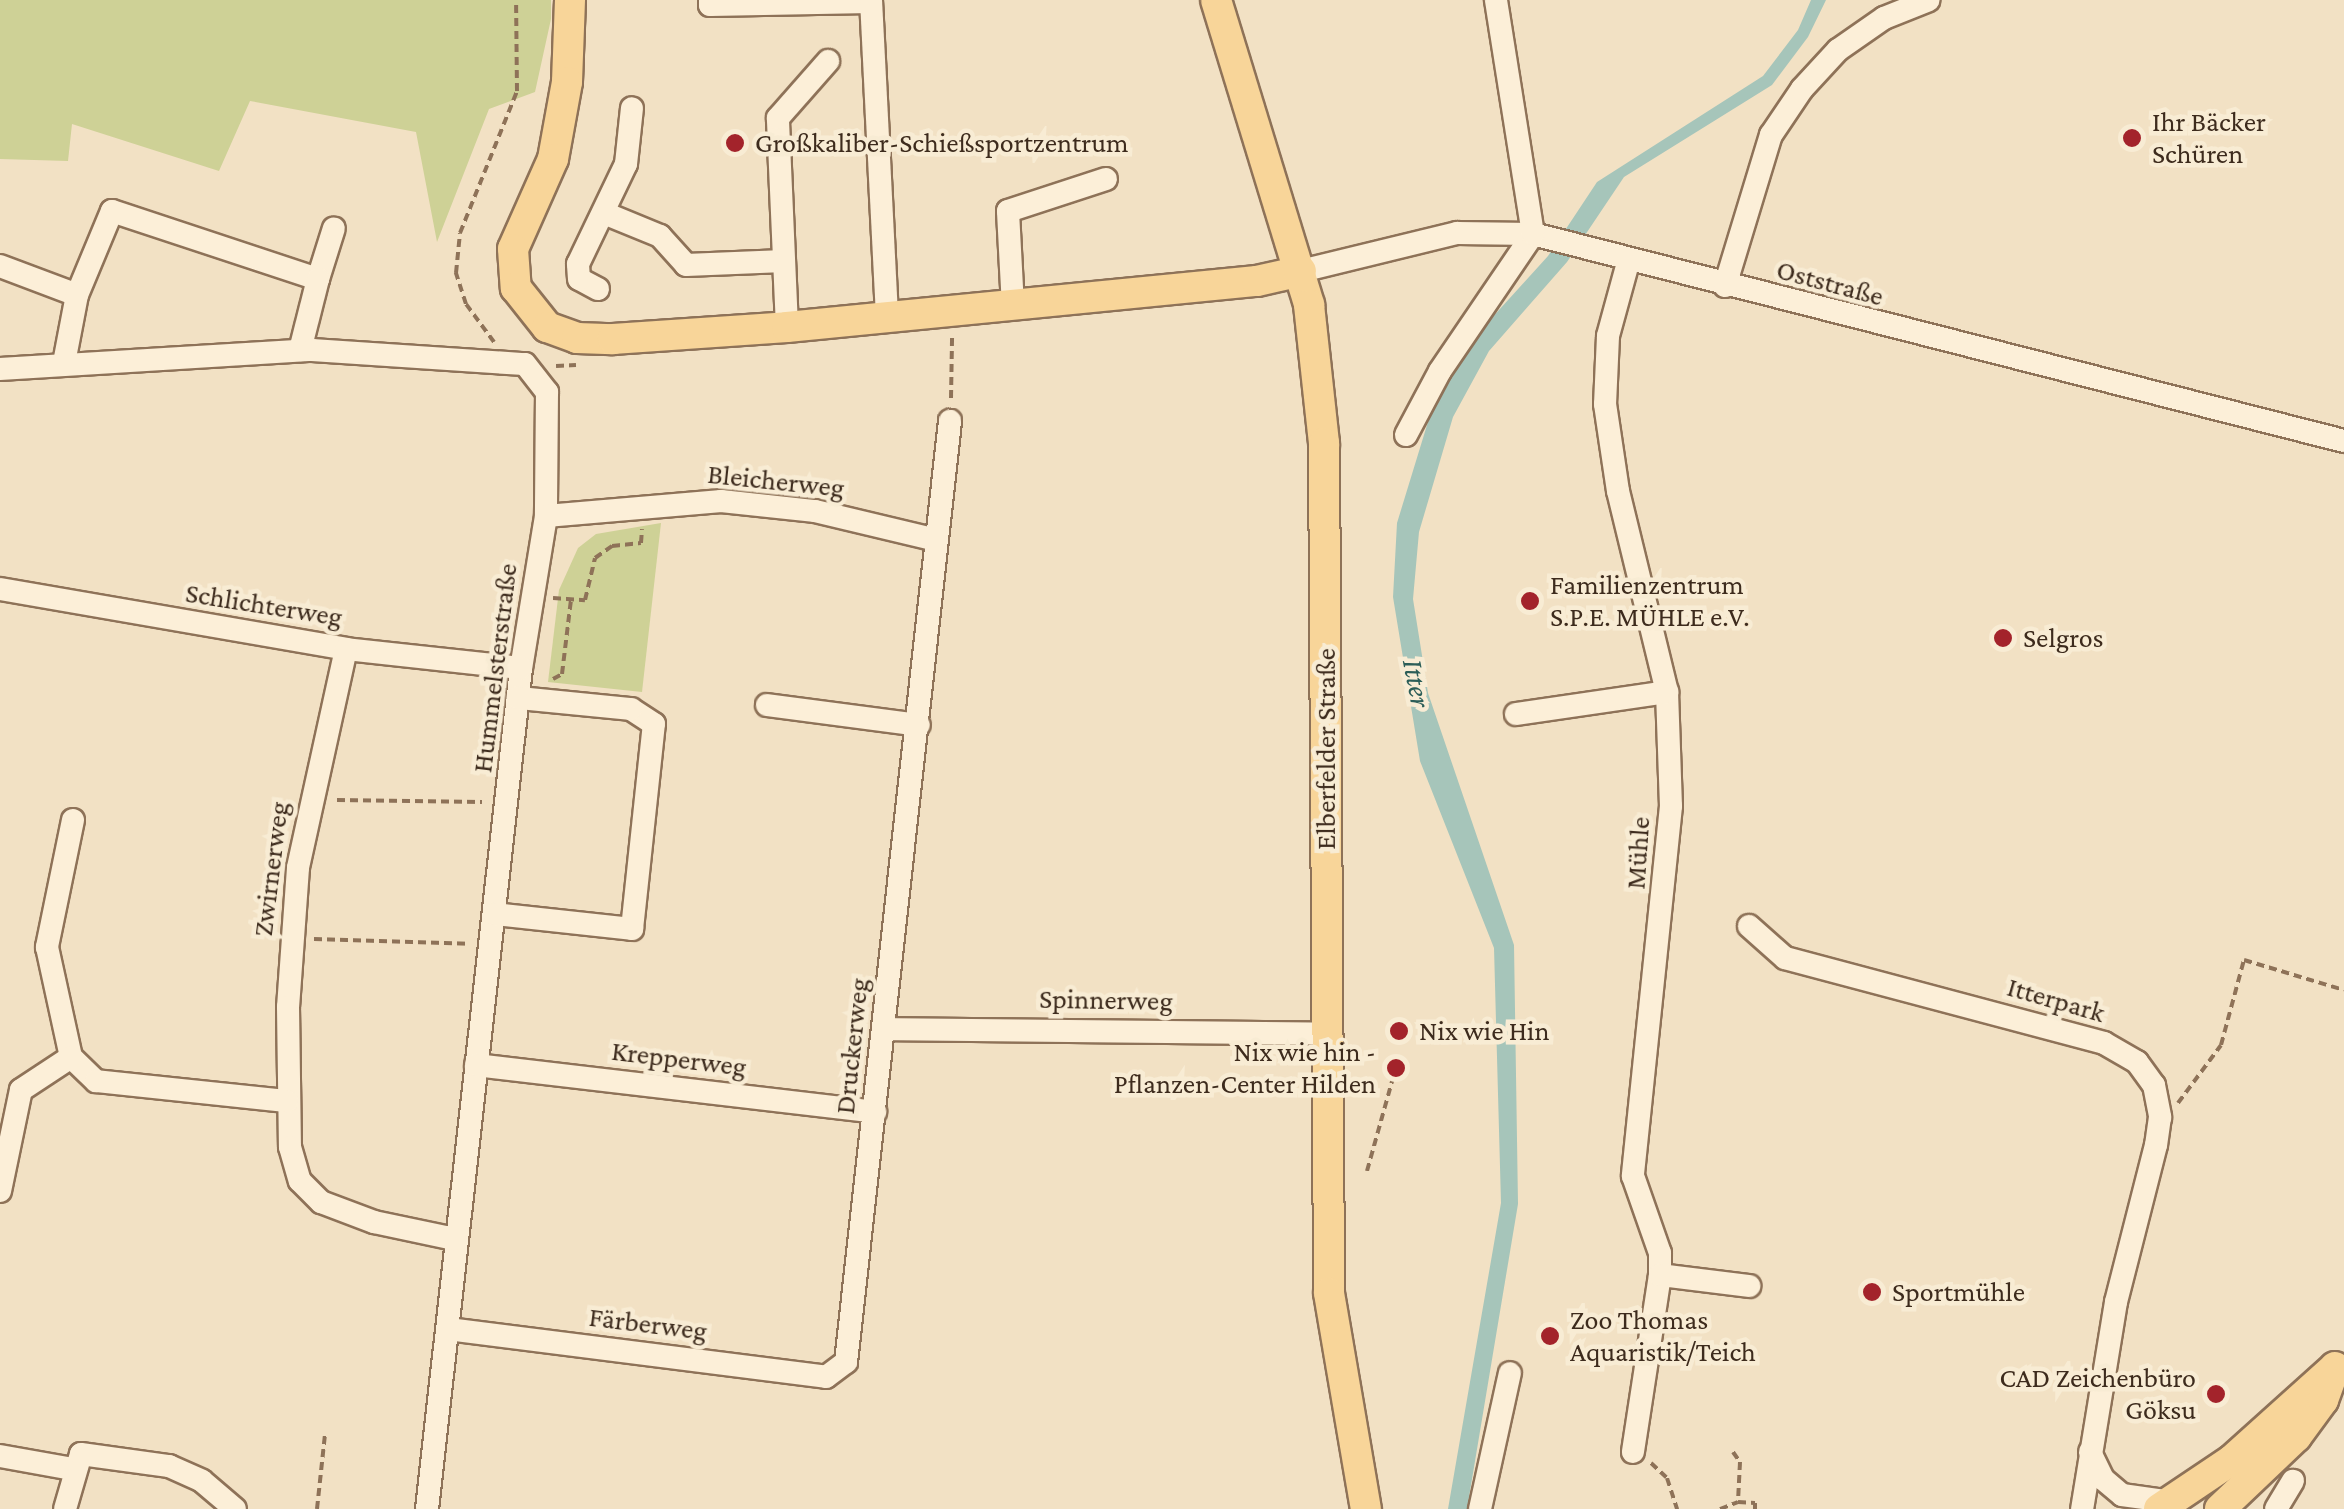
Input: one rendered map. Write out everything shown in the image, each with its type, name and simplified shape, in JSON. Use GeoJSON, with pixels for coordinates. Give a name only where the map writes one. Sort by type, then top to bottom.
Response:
{"type":"FeatureCollection","features":[{"type":"Feature","properties":{"kind":"main road"},"geometry":{"type":"LineString","coordinates":[[570,0],[568,82],[552,159],[513,249],[525,305],[547,327],[576,338],[951,313],[1301,271]]}},
{"type":"Feature","properties":{"kind":"main road","name":"Elberfelder Straße"},"geometry":{"type":"LineString","coordinates":[[1216,0],[1301,271],[1324,443],[1329,1293],[1366,1509]]}},
{"type":"Feature","properties":{"kind":"main road"},"geometry":{"type":"LineString","coordinates":[[2165,1505],[2232,1460],[2339,1360]]}},
{"type":"Feature","properties":{"kind":"main road"},"geometry":{"type":"LineString","coordinates":[[2220,1509],[2296,1437],[2323,1400],[2339,1360]]}},
{"type":"Feature","properties":{"kind":"street"},"geometry":{"type":"LineString","coordinates":[[710,0],[710,5],[871,1],[887,318]]}},
{"type":"Feature","properties":{"kind":"street"},"geometry":{"type":"LineString","coordinates":[[1406,436],[1440,371],[1543,236],[1496,0]]}},
{"type":"Feature","properties":{"kind":"street"},"geometry":{"type":"LineString","coordinates":[[1725,286],[1771,134],[1802,90],[1838,50],[1884,18],[1929,0]]}},
{"type":"Feature","properties":{"kind":"street"},"geometry":{"type":"LineString","coordinates":[[786,327],[778,118],[828,60]]}},
{"type":"Feature","properties":{"kind":"street"},"geometry":{"type":"LineString","coordinates":[[598,288],[583,284],[576,272],[626,164],[632,108]]}},
{"type":"Feature","properties":{"kind":"street"},"geometry":{"type":"LineString","coordinates":[[1013,307],[1004,226],[1008,212],[1106,179]]}},
{"type":"Feature","properties":{"kind":"street"},"geometry":{"type":"LineString","coordinates":[[64,363],[77,295],[112,211],[318,279]]}},
{"type":"Feature","properties":{"kind":"street"},"geometry":{"type":"LineString","coordinates":[[604,213],[660,236],[686,265],[784,260]]}},
{"type":"Feature","properties":{"kind":"street"},"geometry":{"type":"LineString","coordinates":[[300,350],[334,228]]}},
{"type":"Feature","properties":{"kind":"street","name":"Oststraße"},"geometry":{"type":"LineString","coordinates":[[1301,271],[1457,233],[1543,236],[1725,286],[2344,441]]}},
{"type":"Feature","properties":{"kind":"street","name":"Mühle"},"geometry":{"type":"LineString","coordinates":[[1629,260],[1608,336],[1605,404],[1618,492],[1667,692],[1666,896],[1633,1176],[1660,1253],[1660,1275],[1634,1450]]}},
{"type":"Feature","properties":{"kind":"street"},"geometry":{"type":"LineString","coordinates":[[0,266],[77,295]]}},
{"type":"Feature","properties":{"kind":"street"},"geometry":{"type":"LineString","coordinates":[[0,369],[300,350],[509,362]]}},
{"type":"Feature","properties":{"kind":"street","name":"Hummelsterstraße"},"geometry":{"type":"LineString","coordinates":[[427,1509],[521,668],[546,516],[547,392],[526,364],[509,362]]}},
{"type":"Feature","properties":{"kind":"street","name":"Druckerweg"},"geometry":{"type":"LineString","coordinates":[[840,1372],[885,1028],[950,421]]}},
{"type":"Feature","properties":{"kind":"street","name":"Bleicherweg"},"geometry":{"type":"LineString","coordinates":[[546,516],[722,502],[815,511],[937,540]]}},
{"type":"Feature","properties":{"kind":"street","name":"Schlichterweg"},"geometry":{"type":"LineString","coordinates":[[0,589],[346,649],[521,668]]}},
{"type":"Feature","properties":{"kind":"street","name":"Zwirnerweg"},"geometry":{"type":"LineString","coordinates":[[346,649],[298,868],[287,1101],[300,1181],[321,1202],[374,1222],[455,1239]]}},
{"type":"Feature","properties":{"kind":"street"},"geometry":{"type":"LineString","coordinates":[[1516,714],[1667,692]]}},
{"type":"Feature","properties":{"kind":"street"},"geometry":{"type":"LineString","coordinates":[[495,914],[632,929],[654,724],[631,709],[518,698]]}},
{"type":"Feature","properties":{"kind":"street"},"geometry":{"type":"LineString","coordinates":[[766,705],[918,725]]}},
{"type":"Feature","properties":{"kind":"street"},"geometry":{"type":"LineString","coordinates":[[73,820],[47,947],[71,1057],[96,1081],[287,1101]]}},
{"type":"Feature","properties":{"kind":"street","name":"Itterpark"},"geometry":{"type":"LineString","coordinates":[[1749,926],[1785,958],[2104,1043],[2137,1062],[2154,1084],[2160,1116],[2156,1145],[2116,1302],[2082,1509]]}},
{"type":"Feature","properties":{"kind":"street","name":"Spinnerweg"},"geometry":{"type":"LineString","coordinates":[[885,1028],[1326,1034]]}},
{"type":"Feature","properties":{"kind":"street"},"geometry":{"type":"LineString","coordinates":[[0,1191],[21,1090],[71,1057]]}},
{"type":"Feature","properties":{"kind":"street","name":"Krepperweg"},"geometry":{"type":"LineString","coordinates":[[476,1065],[875,1112]]}},
{"type":"Feature","properties":{"kind":"street"},"geometry":{"type":"LineString","coordinates":[[1660,1275],[1749,1286]]}},
{"type":"Feature","properties":{"kind":"street","name":"Färberweg"},"geometry":{"type":"LineString","coordinates":[[448,1329],[826,1377],[840,1372]]}},
{"type":"Feature","properties":{"kind":"street"},"geometry":{"type":"LineString","coordinates":[[1480,1509],[1510,1373]]}},
{"type":"Feature","properties":{"kind":"street"},"geometry":{"type":"LineString","coordinates":[[2090,1452],[2103,1479],[2122,1495],[2165,1505]]}},
{"type":"Feature","properties":{"kind":"street"},"geometry":{"type":"LineString","coordinates":[[65,1509],[72,1468],[81,1454],[169,1466],[202,1481],[235,1509]]}},
{"type":"Feature","properties":{"kind":"street"},"geometry":{"type":"LineString","coordinates":[[0,1456],[72,1468]]}},
{"type":"Feature","properties":{"kind":"street"},"geometry":{"type":"LineString","coordinates":[[2276,1509],[2293,1482]]}},
{"type":"Feature","properties":{"kind":"path"},"geometry":{"type":"LineString","coordinates":[[509,362],[466,304],[456,273],[460,232],[517,91],[516,0]]}},
{"type":"Feature","properties":{"kind":"path"},"geometry":{"type":"LineString","coordinates":[[950,421],[951,313]]}},
{"type":"Feature","properties":{"kind":"path"},"geometry":{"type":"LineString","coordinates":[[546,598],[585,600],[590,566],[602,551],[641,543],[644,520]]}},
{"type":"Feature","properties":{"kind":"path"},"geometry":{"type":"LineString","coordinates":[[549,681],[562,674],[571,599]]}},
{"type":"Feature","properties":{"kind":"path"},"geometry":{"type":"LineString","coordinates":[[326,800],[487,804]]}},
{"type":"Feature","properties":{"kind":"path"},"geometry":{"type":"LineString","coordinates":[[304,939],[472,944]]}},
{"type":"Feature","properties":{"kind":"path"},"geometry":{"type":"LineString","coordinates":[[2175,1106],[2221,1046],[2244,960],[2344,990]]}},
{"type":"Feature","properties":{"kind":"path"},"geometry":{"type":"LineString","coordinates":[[1367,1171],[1393,1078]]}},
{"type":"Feature","properties":{"kind":"path"},"geometry":{"type":"LineString","coordinates":[[317,1509],[325,1434]]}},
{"type":"Feature","properties":{"kind":"path"},"geometry":{"type":"LineString","coordinates":[[1634,1450],[1668,1478],[1677,1509]]}},
{"type":"Feature","properties":{"kind":"path"},"geometry":{"type":"LineString","coordinates":[[1733,1452],[1740,1462],[1738,1502]]}},
{"type":"Feature","properties":{"kind":"path"},"geometry":{"type":"LineString","coordinates":[[1720,1509],[1738,1502],[1756,1505]]}},
{"type":"Feature","properties":{"kind":"green space"},"geometry":{"type":"Polygon","coordinates":[[[0,0],[551,0],[551,19],[535,92],[489,109],[437,242],[416,132],[250,101],[219,171],[72,124],[68,161],[0,159],[0,0]]]}},
{"type":"Feature","properties":{"kind":"green space"},"geometry":{"type":"Polygon","coordinates":[[[661,523],[642,692],[548,682],[559,590],[578,548],[596,534],[661,523]]]}},
{"type":"Feature","properties":{"kind":"water","name":"Itter"},"geometry":{"type":"Polygon","coordinates":[[[1811,0],[1826,0],[1808,37],[1772,85],[1624,177],[1567,262],[1489,351],[1453,417],[1419,532],[1413,599],[1428,693],[1514,945],[1518,1204],[1467,1509],[1448,1509],[1501,1203],[1494,948],[1420,761],[1393,597],[1397,523],[1431,412],[1469,343],[1548,256],[1597,182],[1763,76],[1798,30],[1811,0]]]}},
{"type":"Feature","properties":{"kind":"place","name":"Ihr Bäcker Schüren"},"geometry":{"type":"Point","coordinates":[2132,138]}},
{"type":"Feature","properties":{"kind":"place","name":"Großkaliber-Schießsportzentrum"},"geometry":{"type":"Point","coordinates":[735,143]}},
{"type":"Feature","properties":{"kind":"place","name":"Familienzentrum S.P.E. MÜHLE e.V."},"geometry":{"type":"Point","coordinates":[1530,601]}},
{"type":"Feature","properties":{"kind":"place","name":"Selgros"},"geometry":{"type":"Point","coordinates":[2003,638]}},
{"type":"Feature","properties":{"kind":"place","name":"Nix wie Hin"},"geometry":{"type":"Point","coordinates":[1399,1031]}},
{"type":"Feature","properties":{"kind":"place","name":"Nix wie hin - Pflanzen-Center Hilden"},"geometry":{"type":"Point","coordinates":[1396,1068]}},
{"type":"Feature","properties":{"kind":"place","name":"Sportmühle"},"geometry":{"type":"Point","coordinates":[1872,1292]}},
{"type":"Feature","properties":{"kind":"place","name":"Zoo Thomas Aquaristik/Teich"},"geometry":{"type":"Point","coordinates":[1550,1336]}},
{"type":"Feature","properties":{"kind":"place","name":"CAD Zeichenbüro Göksu"},"geometry":{"type":"Point","coordinates":[2216,1394]}}]}
